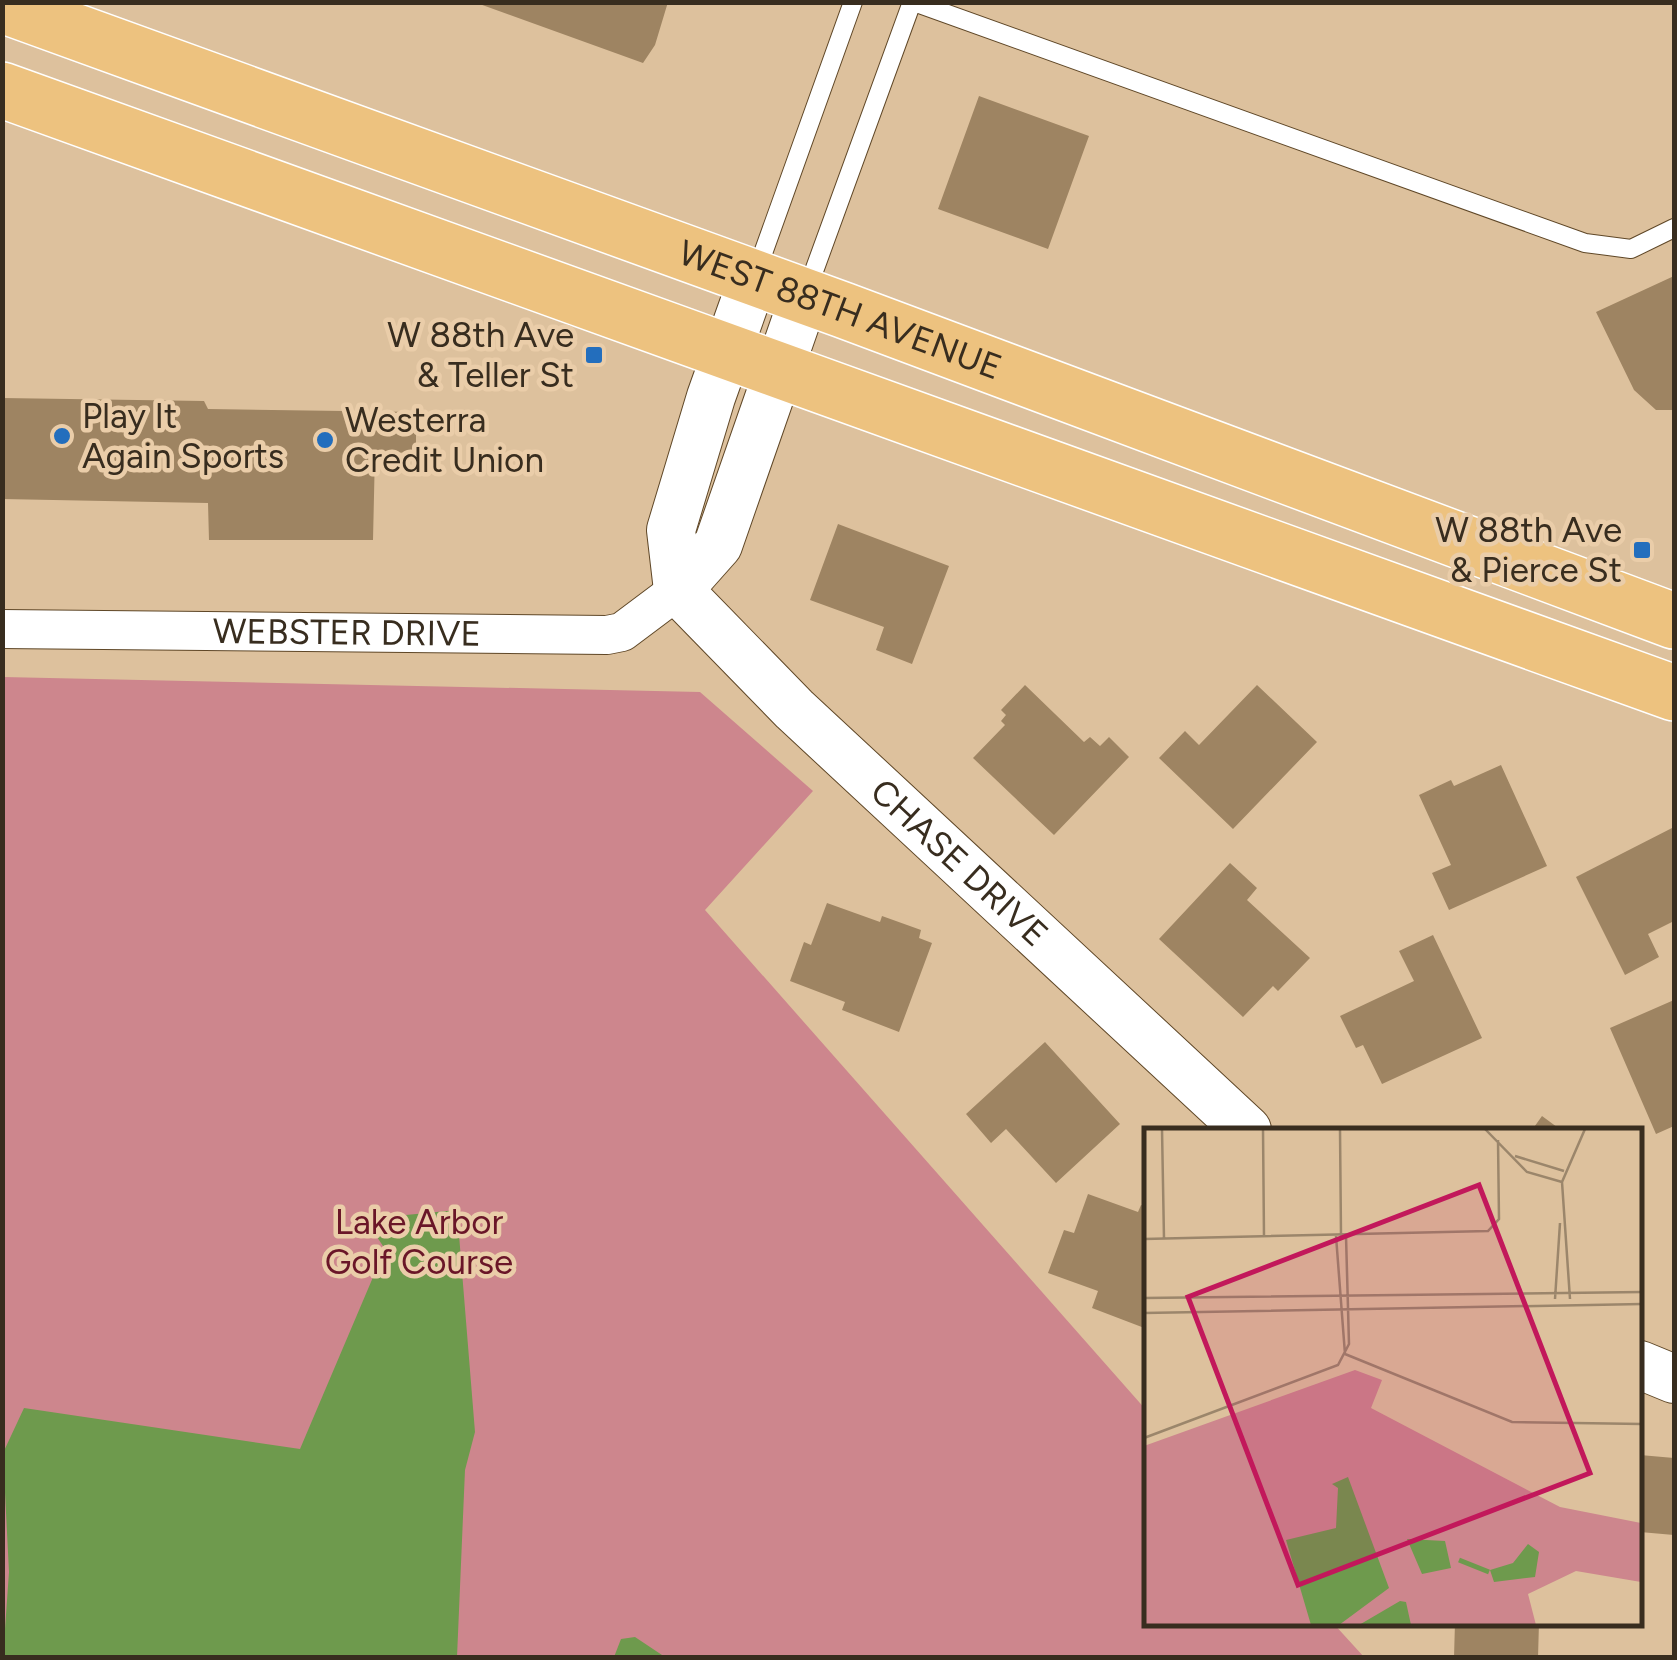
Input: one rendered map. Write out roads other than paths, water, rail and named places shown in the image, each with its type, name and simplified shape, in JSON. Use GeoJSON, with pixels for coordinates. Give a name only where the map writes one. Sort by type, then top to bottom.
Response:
{"type":"FeatureCollection","features":[{"type":"Feature","properties":{"kind":"main road","name":"WEST 88TH AVENUE"},"geometry":{"type":"LineString","coordinates":[[2,6],[753,279],[1674,621]]}},
{"type":"Feature","properties":{"kind":"main road"},"geometry":{"type":"LineString","coordinates":[[2,90],[1674,693]]}},
{"type":"Feature","properties":{"kind":"street"},"geometry":{"type":"LineString","coordinates":[[678,590],[672,530],[753,279]]}},
{"type":"Feature","properties":{"kind":"street"},"geometry":{"type":"LineString","coordinates":[[678,590],[718,545],[804,298]]}},
{"type":"Feature","properties":{"kind":"street","name":"WEBSTER DRIVE"},"geometry":{"type":"LineString","coordinates":[[2,629],[607,635],[622,632],[678,590]]}},
{"type":"Feature","properties":{"kind":"street","name":"CHASE DRIVE"},"geometry":{"type":"LineString","coordinates":[[678,590],[794,709],[1244,1128]]}},
{"type":"Feature","properties":{"kind":"street"},"geometry":{"type":"LineString","coordinates":[[1642,1366],[1674,1378]]}},
{"type":"Feature","properties":{"kind":"lane"},"geometry":{"type":"LineString","coordinates":[[753,279],[853,2]]}},
{"type":"Feature","properties":{"kind":"lane"},"geometry":{"type":"LineString","coordinates":[[804,298],[913,2],[1585,243],[1632,249],[1674,228]]}},
{"type":"Feature","properties":{"kind":"place","name":"W 88th Ave & Teller St"},"geometry":{"type":"Point","coordinates":[594,355]}},
{"type":"Feature","properties":{"kind":"place","name":"Play It Again Sports"},"geometry":{"type":"Point","coordinates":[62,436]}},
{"type":"Feature","properties":{"kind":"place","name":"Westerra Credit Union"},"geometry":{"type":"Point","coordinates":[325,440]}},
{"type":"Feature","properties":{"kind":"place","name":"W 88th Ave & Pierce St"},"geometry":{"type":"Point","coordinates":[1642,550]}},
{"type":"Feature","properties":{"kind":"park label","name":"Lake Arbor Golf Course"},"geometry":{"type":"Point","coordinates":[419,1242]}}]}
